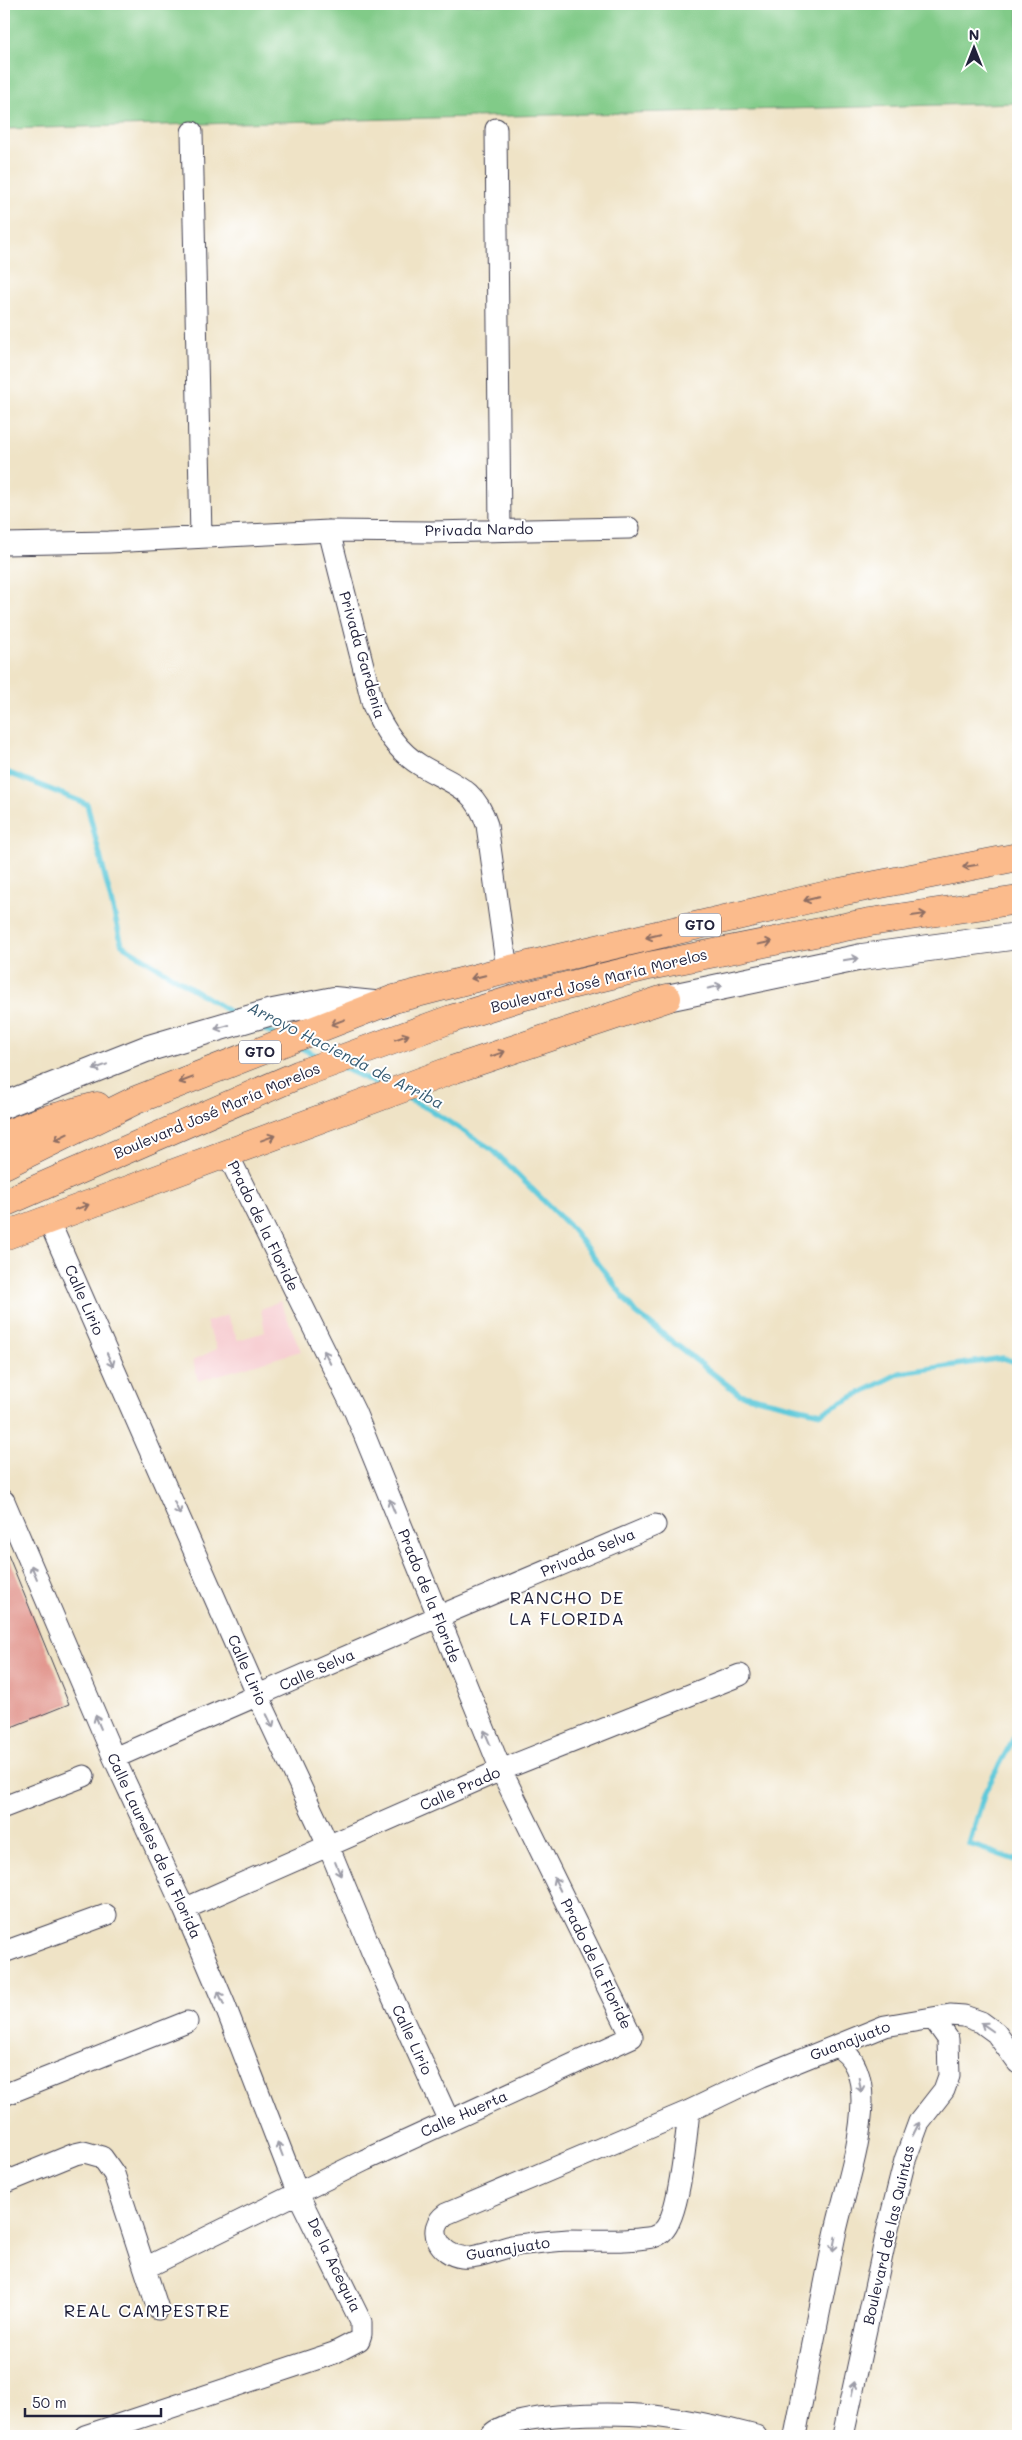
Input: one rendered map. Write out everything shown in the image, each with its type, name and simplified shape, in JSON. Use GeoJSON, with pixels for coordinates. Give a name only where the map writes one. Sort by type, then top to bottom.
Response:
{"type":"FeatureCollection","features":[{"type":"Feature","properties":{"kind":"main road","name":"Boulevard José María Morelos"},"geometry":{"type":"LineString","coordinates":[[4,1164],[136,1100],[394,1000],[507,970],[840,892],[1018,857]]}},
{"type":"Feature","properties":{"kind":"main road","name":"Boulevard José María Morelos"},"geometry":{"type":"LineString","coordinates":[[4,1203],[300,1074],[451,1019],[545,991],[649,966],[870,922],[1018,900]]}},
{"type":"Feature","properties":{"kind":"main road"},"geometry":{"type":"LineString","coordinates":[[545,991],[586,995],[632,994],[667,998]]}},
{"type":"Feature","properties":{"kind":"main road"},"geometry":{"type":"LineString","coordinates":[[4,1236],[452,1070],[667,998]]}},
{"type":"Feature","properties":{"kind":"main road"},"geometry":{"type":"LineString","coordinates":[[4,1136],[87,1108],[136,1100]]}},
{"type":"Feature","properties":{"kind":"street"},"geometry":{"type":"LineString","coordinates":[[496,129],[500,530]]}},
{"type":"Feature","properties":{"kind":"street"},"geometry":{"type":"LineString","coordinates":[[192,132],[201,537]]}},
{"type":"Feature","properties":{"kind":"street","name":"Privada Nardo"},"geometry":{"type":"LineString","coordinates":[[4,544],[329,531],[629,528]]}},
{"type":"Feature","properties":{"kind":"street","name":"Privada Gardenia"},"geometry":{"type":"LineString","coordinates":[[329,531],[373,705],[383,728],[399,747],[419,764],[457,783],[471,795],[482,811],[487,825],[507,970]]}},
{"type":"Feature","properties":{"kind":"street"},"geometry":{"type":"LineString","coordinates":[[667,998],[862,957],[1018,936]]}},
{"type":"Feature","properties":{"kind":"street","name":"Boulevard José María Morelos"},"geometry":{"type":"LineString","coordinates":[[4,1105],[146,1049],[268,1013],[334,1000],[384,1005]]}},
{"type":"Feature","properties":{"kind":"street","name":"Prado de la Floride"},"geometry":{"type":"LineString","coordinates":[[228,1153],[355,1412],[501,1770],[632,2037]]}},
{"type":"Feature","properties":{"kind":"street","name":"Calle Lirio"},"geometry":{"type":"LineString","coordinates":[[48,1219],[258,1696],[328,1845],[372,1952],[449,2120]]}},
{"type":"Feature","properties":{"kind":"street","name":"Calle Laureles de la Florida"},"geometry":{"type":"LineString","coordinates":[[4,1501],[114,1758],[184,1909],[224,2003],[298,2194]]}},
{"type":"Feature","properties":{"kind":"street","name":"Privada Selva"},"geometry":{"type":"LineString","coordinates":[[437,1617],[655,1525]]}},
{"type":"Feature","properties":{"kind":"street","name":"Calle Selva"},"geometry":{"type":"LineString","coordinates":[[114,1758],[437,1617]]}},
{"type":"Feature","properties":{"kind":"street","name":"Calle Prado"},"geometry":{"type":"LineString","coordinates":[[184,1909],[501,1770],[740,1675]]}},
{"type":"Feature","properties":{"kind":"street"},"geometry":{"type":"LineString","coordinates":[[4,1807],[84,1776]]}},
{"type":"Feature","properties":{"kind":"street"},"geometry":{"type":"LineString","coordinates":[[4,1952],[106,1915]]}},
{"type":"Feature","properties":{"kind":"street","name":"Guanajuato"},"geometry":{"type":"LineString","coordinates":[[689,2111],[683,2165],[675,2201],[664,2230],[653,2237],[566,2240],[515,2245],[463,2257],[444,2251],[439,2245],[437,2229],[440,2218],[446,2214],[885,2026],[950,2015],[964,2016],[981,2022],[996,2034],[1018,2063]]}},
{"type":"Feature","properties":{"kind":"street","name":"Boulevard de las Quintas"},"geometry":{"type":"LineString","coordinates":[[843,2436],[887,2232],[905,2160],[919,2122],[944,2090],[950,2076],[948,2039],[933,2018]]}},
{"type":"Feature","properties":{"kind":"street"},"geometry":{"type":"LineString","coordinates":[[4,2095],[187,2022]]}},
{"type":"Feature","properties":{"kind":"street","name":"Calle Huerta"},"geometry":{"type":"LineString","coordinates":[[145,2268],[449,2120],[632,2037]]}},
{"type":"Feature","properties":{"kind":"street"},"geometry":{"type":"LineString","coordinates":[[795,2436],[836,2232],[860,2137],[862,2100],[860,2082],[854,2062],[847,2052],[836,2046]]}},
{"type":"Feature","properties":{"kind":"street"},"geometry":{"type":"LineString","coordinates":[[4,2183],[75,2154],[84,2152],[102,2157],[114,2174],[158,2309]]}},
{"type":"Feature","properties":{"kind":"street","name":"De la Acequia"},"geometry":{"type":"LineString","coordinates":[[85,2436],[334,2353],[359,2340],[361,2322],[298,2194]]}},
{"type":"Feature","properties":{"kind":"street"},"geometry":{"type":"LineString","coordinates":[[490,2436],[505,2426],[519,2421],[580,2415],[617,2414],[652,2416],[707,2424],[756,2436]]}},
{"type":"Feature","properties":{"kind":"shaded area"},"geometry":{"type":"Polygon","coordinates":[[[280,1301],[301,1351],[198,1381],[193,1360],[217,1349],[206,1322],[227,1315],[238,1340],[265,1332],[261,1309],[280,1301]]]}},
{"type":"Feature","properties":{"kind":"green space"},"geometry":{"type":"Polygon","coordinates":[[[4,4],[1018,4],[1018,103],[4,129],[4,4]]]}},
{"type":"Feature","properties":{"kind":"building"},"geometry":{"type":"Polygon","coordinates":[[[4,1545],[69,1704],[4,1730],[4,1545]]]}},
{"type":"Feature","properties":{"kind":"waterway","name":"Arroyo Hacienda de Arriba"},"geometry":{"type":"LineString","coordinates":[[4,771],[87,804],[122,945],[235,1015]]}},
{"type":"Feature","properties":{"kind":"waterway","name":"Arroyo Hacienda de Arriba"},"geometry":{"type":"LineString","coordinates":[[256,1026],[275,1035]]}},
{"type":"Feature","properties":{"kind":"waterway","name":"Arroyo Hacienda de Arriba"},"geometry":{"type":"LineString","coordinates":[[297,1046],[320,1057]]}},
{"type":"Feature","properties":{"kind":"waterway","name":"Arroyo Hacienda de Arriba"},"geometry":{"type":"LineString","coordinates":[[342,1067],[381,1086]]}},
{"type":"Feature","properties":{"kind":"waterway","name":"Arroyo Hacienda de Arriba"},"geometry":{"type":"LineString","coordinates":[[405,1098],[427,1108],[493,1150],[572,1229],[636,1313],[739,1394],[821,1413],[900,1373],[1003,1358],[1018,1363]]}},
{"type":"Feature","properties":{"kind":"waterway","name":"Arroyo Hacienda de Arriba"},"geometry":{"type":"LineString","coordinates":[[1018,1730],[985,1792],[969,1844],[1018,1861]]}},
{"type":"Feature","properties":{"kind":"district","name":"RANCHO DE LA FLORIDA"},"geometry":{"type":"Point","coordinates":[567,1608]}},
{"type":"Feature","properties":{"kind":"district","name":"REAL CAMPESTRE"},"geometry":{"type":"Point","coordinates":[147,2311]}}]}
